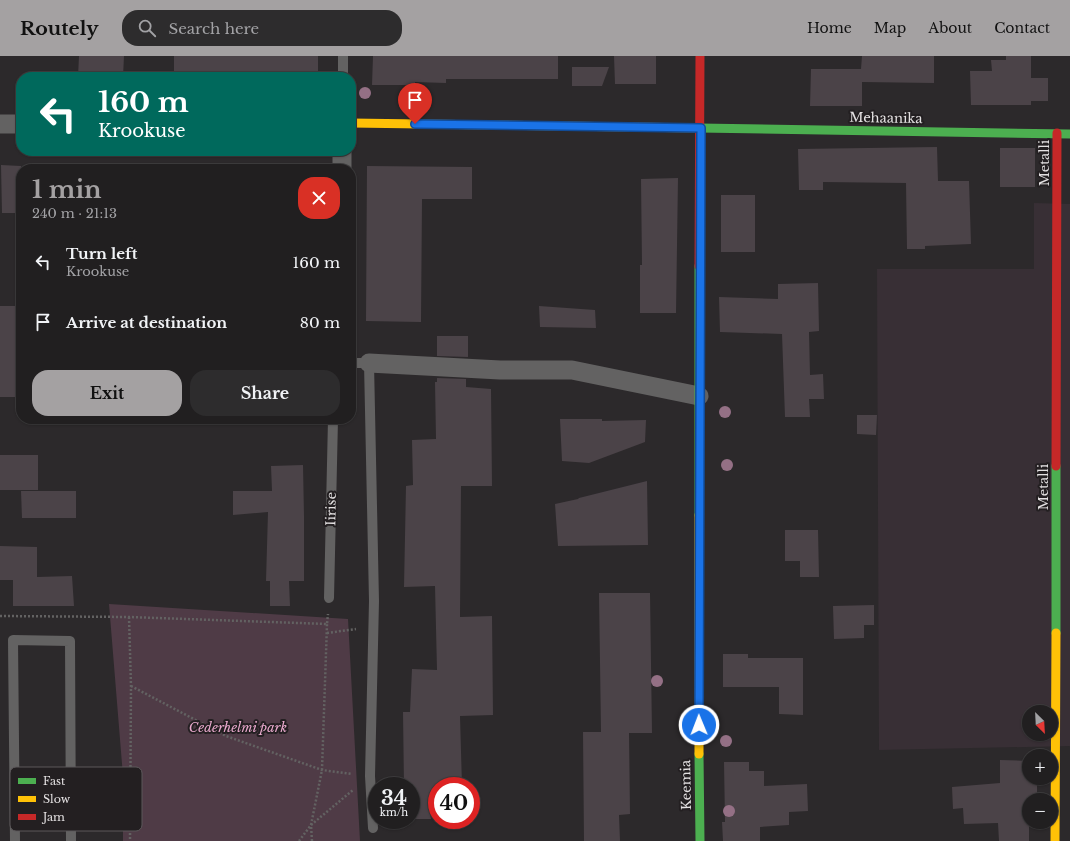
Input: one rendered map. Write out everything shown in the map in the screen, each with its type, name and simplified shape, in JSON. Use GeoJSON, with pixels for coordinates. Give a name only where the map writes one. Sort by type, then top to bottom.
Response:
{"type":"FeatureCollection","features":[{"type":"Feature","properties":{"kind":"street","name":"Keemia"},"geometry":{"type":"LineString","coordinates":[[700,56],[701,128],[698,710],[700,841]]}},
{"type":"Feature","properties":{"kind":"street","name":"Mehaanika"},"geometry":{"type":"LineString","coordinates":[[356,123],[1070,134]]}},
{"type":"Feature","properties":{"kind":"street"},"geometry":{"type":"LineString","coordinates":[[0,124],[16,124]]}},
{"type":"Feature","properties":{"kind":"street","name":"Metalli"},"geometry":{"type":"LineString","coordinates":[[1055,841],[1057,133]]}},
{"type":"Feature","properties":{"kind":"street"},"geometry":{"type":"LineString","coordinates":[[360,363],[500,370],[572,370],[699,396]]}},
{"type":"Feature","properties":{"kind":"lane"},"geometry":{"type":"LineString","coordinates":[[343,56],[343,72]]}},
{"type":"Feature","properties":{"kind":"lane"},"geometry":{"type":"LineString","coordinates":[[360,363],[374,601],[370,776]]}},
{"type":"Feature","properties":{"kind":"lane","name":"Iirise"},"geometry":{"type":"LineString","coordinates":[[329,598],[333,424]]}},
{"type":"Feature","properties":{"kind":"lane"},"geometry":{"type":"LineString","coordinates":[[14,767],[13,640],[70,641],[71,767]]}},
{"type":"Feature","properties":{"kind":"lane"},"geometry":{"type":"LineString","coordinates":[[15,831],[15,841]]}},
{"type":"Feature","properties":{"kind":"lane"},"geometry":{"type":"LineString","coordinates":[[71,831],[71,841]]}},
{"type":"Feature","properties":{"kind":"path"},"geometry":{"type":"LineString","coordinates":[[312,841],[311,825],[322,770],[327,633],[326,624],[329,598]]}},
{"type":"Feature","properties":{"kind":"path"},"geometry":{"type":"LineString","coordinates":[[0,616],[129,617],[326,624]]}},
{"type":"Feature","properties":{"kind":"path"},"geometry":{"type":"LineString","coordinates":[[129,617],[131,686],[130,767]]}},
{"type":"Feature","properties":{"kind":"path"},"geometry":{"type":"LineString","coordinates":[[327,633],[374,627]]}},
{"type":"Feature","properties":{"kind":"path"},"geometry":{"type":"LineString","coordinates":[[131,686],[226,736],[322,770],[370,776]]}},
{"type":"Feature","properties":{"kind":"path"},"geometry":{"type":"LineString","coordinates":[[299,841],[311,825],[370,776]]}},
{"type":"Feature","properties":{"kind":"path"},"geometry":{"type":"LineString","coordinates":[[130,831],[130,841]]}},
{"type":"Feature","properties":{"kind":"shaded area"},"geometry":{"type":"Polygon","coordinates":[[[1034,203],[1070,204],[1070,746],[879,750],[877,269],[1034,269],[1034,203]]]}},
{"type":"Feature","properties":{"kind":"green space","name":"Cederhelmi park"},"geometry":{"type":"Polygon","coordinates":[[[109,604],[348,619],[360,841],[123,841],[123,831],[142,831],[142,767],[122,767],[109,604]]]}},
{"type":"Feature","properties":{"kind":"building"},"geometry":{"type":"Polygon","coordinates":[[[79,56],[124,56],[123,72],[78,72],[79,56]]]}},
{"type":"Feature","properties":{"kind":"building"},"geometry":{"type":"Polygon","coordinates":[[[174,56],[318,56],[318,72],[174,72],[174,56]]]}},
{"type":"Feature","properties":{"kind":"building"},"geometry":{"type":"Polygon","coordinates":[[[373,56],[558,56],[558,79],[446,79],[446,83],[415,82],[415,85],[372,85],[373,56]]]}},
{"type":"Feature","properties":{"kind":"building"},"geometry":{"type":"Polygon","coordinates":[[[614,56],[656,56],[656,84],[615,84],[614,56]]]}},
{"type":"Feature","properties":{"kind":"building"},"geometry":{"type":"Polygon","coordinates":[[[862,56],[934,56],[934,83],[862,82],[862,106],[810,106],[811,69],[861,69],[862,56]]]}},
{"type":"Feature","properties":{"kind":"building"},"geometry":{"type":"Polygon","coordinates":[[[1006,56],[1031,56],[1031,78],[1048,78],[1048,101],[1031,101],[1031,105],[971,105],[970,71],[992,71],[991,60],[1006,60],[1006,56]]]}},
{"type":"Feature","properties":{"kind":"building"},"geometry":{"type":"Polygon","coordinates":[[[572,67],[609,67],[602,86],[572,86],[572,67]]]}},
{"type":"Feature","properties":{"kind":"building"},"geometry":{"type":"Polygon","coordinates":[[[937,147],[938,181],[969,181],[971,244],[925,246],[925,249],[907,249],[906,183],[823,182],[823,190],[799,190],[798,149],[937,147]]]}},
{"type":"Feature","properties":{"kind":"building"},"geometry":{"type":"Polygon","coordinates":[[[1000,148],[1035,148],[1035,187],[1000,187],[1000,148]]]}},
{"type":"Feature","properties":{"kind":"building"},"geometry":{"type":"Polygon","coordinates":[[[1,165],[16,166],[16,213],[2,213],[1,165]]]}},
{"type":"Feature","properties":{"kind":"building"},"geometry":{"type":"Polygon","coordinates":[[[367,166],[472,167],[472,199],[422,199],[421,322],[366,321],[367,166]]]}},
{"type":"Feature","properties":{"kind":"building"},"geometry":{"type":"Polygon","coordinates":[[[678,178],[676,313],[640,313],[640,265],[642,265],[641,179],[678,178]]]}},
{"type":"Feature","properties":{"kind":"building"},"geometry":{"type":"Polygon","coordinates":[[[721,195],[755,195],[755,252],[721,252],[721,195]]]}},
{"type":"Feature","properties":{"kind":"building"},"geometry":{"type":"Polygon","coordinates":[[[818,283],[819,331],[809,332],[810,375],[823,374],[824,399],[809,399],[810,417],[785,417],[782,334],[720,332],[719,297],[778,299],[778,284],[818,283]]]}},
{"type":"Feature","properties":{"kind":"building"},"geometry":{"type":"Polygon","coordinates":[[[0,306],[16,306],[16,397],[0,397],[0,306]]]}},
{"type":"Feature","properties":{"kind":"building"},"geometry":{"type":"Polygon","coordinates":[[[539,306],[595,310],[596,328],[540,327],[539,306]]]}},
{"type":"Feature","properties":{"kind":"building"},"geometry":{"type":"Polygon","coordinates":[[[437,336],[468,336],[468,357],[437,356],[437,336]]]}},
{"type":"Feature","properties":{"kind":"building"},"geometry":{"type":"Polygon","coordinates":[[[437,378],[466,379],[466,387],[491,389],[492,486],[461,486],[460,617],[492,616],[493,715],[460,716],[462,777],[428,777],[428,819],[420,819],[420,777],[404,777],[403,712],[410,712],[412,669],[437,670],[435,586],[404,587],[406,486],[413,485],[412,440],[436,439],[435,382],[437,382],[437,378]]]}},
{"type":"Feature","properties":{"kind":"building"},"geometry":{"type":"Polygon","coordinates":[[[857,415],[877,415],[876,435],[857,434],[857,415]]]}},
{"type":"Feature","properties":{"kind":"building"},"geometry":{"type":"Polygon","coordinates":[[[560,419],[602,419],[602,421],[646,420],[645,442],[589,463],[562,461],[560,419]]]}},
{"type":"Feature","properties":{"kind":"building"},"geometry":{"type":"Polygon","coordinates":[[[0,455],[38,455],[38,490],[0,490],[0,455]]]}},
{"type":"Feature","properties":{"kind":"building"},"geometry":{"type":"Polygon","coordinates":[[[303,465],[304,581],[289,581],[290,606],[270,606],[270,581],[266,581],[268,512],[233,515],[233,491],[272,491],[271,466],[303,465]]]}},
{"type":"Feature","properties":{"kind":"building"},"geometry":{"type":"Polygon","coordinates":[[[647,481],[648,545],[558,546],[555,504],[647,481]]]}},
{"type":"Feature","properties":{"kind":"building"},"geometry":{"type":"Polygon","coordinates":[[[21,491],[76,491],[76,518],[22,518],[21,491]]]}},
{"type":"Feature","properties":{"kind":"building"},"geometry":{"type":"Polygon","coordinates":[[[785,530],[818,530],[819,577],[800,577],[800,561],[785,561],[785,530]]]}},
{"type":"Feature","properties":{"kind":"building"},"geometry":{"type":"Polygon","coordinates":[[[0,546],[37,547],[37,577],[72,576],[74,606],[13,606],[13,580],[0,580],[0,546]]]}},
{"type":"Feature","properties":{"kind":"building"},"geometry":{"type":"Polygon","coordinates":[[[599,593],[650,593],[652,733],[629,733],[630,814],[619,815],[620,841],[584,841],[583,732],[601,732],[599,593]]]}},
{"type":"Feature","properties":{"kind":"building"},"geometry":{"type":"Polygon","coordinates":[[[874,605],[874,625],[864,625],[864,638],[834,639],[833,606],[874,605]]]}},
{"type":"Feature","properties":{"kind":"building"},"geometry":{"type":"Polygon","coordinates":[[[723,654],[748,654],[748,658],[803,658],[803,715],[779,714],[779,687],[723,687],[723,654]]]}},
{"type":"Feature","properties":{"kind":"building"},"geometry":{"type":"Polygon","coordinates":[[[1000,760],[1022,761],[1022,785],[1037,785],[1037,793],[1022,793],[1022,829],[1029,829],[1029,841],[999,841],[998,823],[964,824],[963,808],[953,809],[952,787],[1000,783],[1000,760]]]}},
{"type":"Feature","properties":{"kind":"building"},"geometry":{"type":"Polygon","coordinates":[[[724,762],[749,762],[749,771],[764,771],[764,786],[807,784],[808,811],[789,812],[789,825],[760,827],[760,841],[723,841],[722,822],[725,822],[724,762]]]}},
{"type":"Feature","properties":{"kind":"traffic: fast"},"geometry":{"type":"LineString","coordinates":[[699,128],[1070,134]]}},
{"type":"Feature","properties":{"kind":"traffic: fast"},"geometry":{"type":"LineString","coordinates":[[699,266],[699,515]]}},
{"type":"Feature","properties":{"kind":"traffic: fast"},"geometry":{"type":"LineString","coordinates":[[1056,466],[1056,633]]}},
{"type":"Feature","properties":{"kind":"traffic: fast"},"geometry":{"type":"LineString","coordinates":[[699,754],[700,841]]}},
{"type":"Feature","properties":{"kind":"traffic: slow"},"geometry":{"type":"LineString","coordinates":[[356,123],[699,128]]}},
{"type":"Feature","properties":{"kind":"traffic: slow"},"geometry":{"type":"LineString","coordinates":[[699,515],[699,754]]}},
{"type":"Feature","properties":{"kind":"traffic: slow"},"geometry":{"type":"LineString","coordinates":[[1055,841],[1056,633]]}},
{"type":"Feature","properties":{"kind":"traffic: jam"},"geometry":{"type":"LineString","coordinates":[[699,266],[700,56]]}},
{"type":"Feature","properties":{"kind":"traffic: jam"},"geometry":{"type":"LineString","coordinates":[[1056,466],[1057,133]]}},
{"type":"Feature","properties":{"kind":"route"},"geometry":{"type":"LineString","coordinates":[[415,124],[701,128],[699,725]]}}]}
